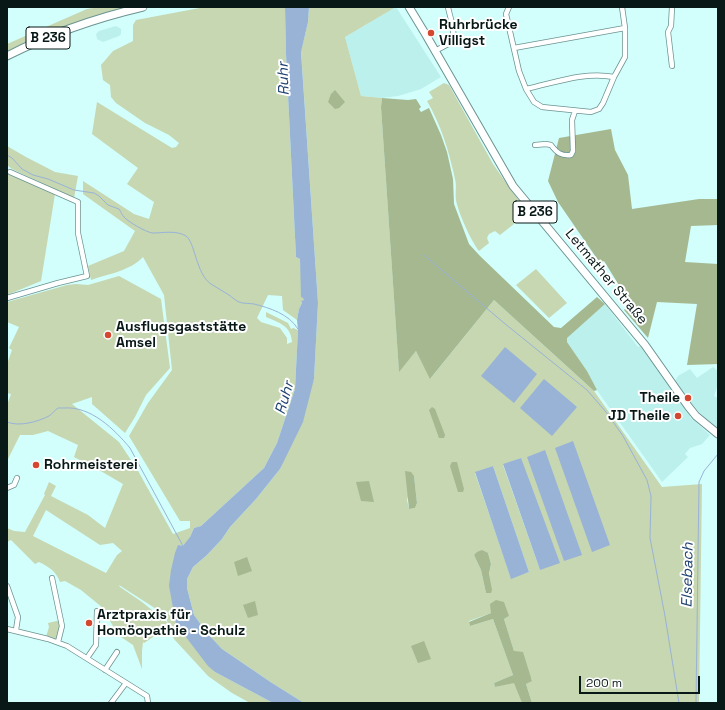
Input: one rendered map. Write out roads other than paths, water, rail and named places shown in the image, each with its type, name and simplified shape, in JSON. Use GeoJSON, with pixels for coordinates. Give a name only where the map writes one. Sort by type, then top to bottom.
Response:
{"type":"FeatureCollection","features":[{"type":"Feature","properties":{"kind":"main road","name":"B 236"},"geometry":{"type":"LineString","coordinates":[[7,56],[31,44],[90,22],[143,7]]}},
{"type":"Feature","properties":{"kind":"main road","name":"Letmather Straße"},"geometry":{"type":"LineString","coordinates":[[408,7],[514,186],[645,345],[696,416],[718,434]]}},
{"type":"Feature","properties":{"kind":"street"},"geometry":{"type":"LineString","coordinates":[[435,51],[452,42],[454,34],[448,7]]}},
{"type":"Feature","properties":{"kind":"street"},"geometry":{"type":"LineString","coordinates":[[508,7],[506,14],[519,71],[526,89],[534,102],[542,108],[591,112],[599,108],[603,103],[625,57],[625,28],[622,7]]}},
{"type":"Feature","properties":{"kind":"street"},"geometry":{"type":"LineString","coordinates":[[672,7],[672,26],[668,32],[672,66]]}},
{"type":"Feature","properties":{"kind":"street"},"geometry":{"type":"LineString","coordinates":[[514,48],[625,28]]}},
{"type":"Feature","properties":{"kind":"street"},"geometry":{"type":"LineString","coordinates":[[526,89],[582,76],[605,75],[614,78]]}},
{"type":"Feature","properties":{"kind":"street"},"geometry":{"type":"LineString","coordinates":[[535,145],[550,145],[561,155],[571,155],[573,151],[572,120],[575,111]]}},
{"type":"Feature","properties":{"kind":"street"},"geometry":{"type":"LineString","coordinates":[[7,298],[87,276],[78,234],[78,202],[10,172]]}},
{"type":"Feature","properties":{"kind":"street"},"geometry":{"type":"LineString","coordinates":[[7,488],[14,484],[17,478]]}},
{"type":"Feature","properties":{"kind":"street"},"geometry":{"type":"LineString","coordinates":[[52,578],[62,626],[58,642]]}},
{"type":"Feature","properties":{"kind":"street"},"geometry":{"type":"LineString","coordinates":[[7,586],[18,617],[16,630]]}},
{"type":"Feature","properties":{"kind":"street"},"geometry":{"type":"LineString","coordinates":[[88,658],[96,645],[97,611]]}},
{"type":"Feature","properties":{"kind":"street"},"geometry":{"type":"LineString","coordinates":[[7,629],[16,630],[67,646],[88,658],[125,684],[147,696],[148,703]]}},
{"type":"Feature","properties":{"kind":"street"},"geometry":{"type":"LineString","coordinates":[[105,670],[117,652]]}},
{"type":"Feature","properties":{"kind":"street"},"geometry":{"type":"LineString","coordinates":[[111,703],[125,684]]}},
{"type":"Feature","properties":{"kind":"waterway"},"geometry":{"type":"LineString","coordinates":[[7,155],[12,158],[22,169],[33,175],[48,179],[74,190],[94,193],[108,205],[119,209],[123,216],[129,221],[146,231],[153,233],[174,232],[186,236],[192,245],[202,273],[211,284],[239,302],[254,304],[279,312],[290,319],[298,329]]}},
{"type":"Feature","properties":{"kind":"waterway"},"geometry":{"type":"LineString","coordinates":[[424,255],[504,323],[587,390],[606,412],[623,436],[647,480],[651,496],[650,538],[665,616],[679,703]]}},
{"type":"Feature","properties":{"kind":"waterway"},"geometry":{"type":"LineString","coordinates":[[7,422],[17,424],[34,422],[49,416],[58,408],[74,408],[93,415],[101,420],[117,433],[130,448],[183,546]]}},
{"type":"Feature","properties":{"kind":"waterway","name":"Elsebach"},"geometry":{"type":"LineString","coordinates":[[696,703],[699,482],[704,471],[718,454]]}},
{"type":"Feature","properties":{"kind":"place","name":"Ruhrbrücke Villigst"},"geometry":{"type":"Point","coordinates":[431,33]}},
{"type":"Feature","properties":{"kind":"place","name":"Ausflugsgaststätte Amsel"},"geometry":{"type":"Point","coordinates":[108,335]}},
{"type":"Feature","properties":{"kind":"place","name":"Theile"},"geometry":{"type":"Point","coordinates":[688,398]}},
{"type":"Feature","properties":{"kind":"place","name":"JD Theile"},"geometry":{"type":"Point","coordinates":[678,416]}},
{"type":"Feature","properties":{"kind":"place","name":"Rohrmeisterei"},"geometry":{"type":"Point","coordinates":[36,465]}},
{"type":"Feature","properties":{"kind":"place","name":"Arztpraxis für Homöopathie - Schulz"},"geometry":{"type":"Point","coordinates":[89,623]}},
{"type":"Feature","properties":{"kind":"water label","name":"Ruhr"},"geometry":{"type":"Point","coordinates":[284,79]}},
{"type":"Feature","properties":{"kind":"water label","name":"Ruhr"},"geometry":{"type":"Point","coordinates":[285,398]}}]}
